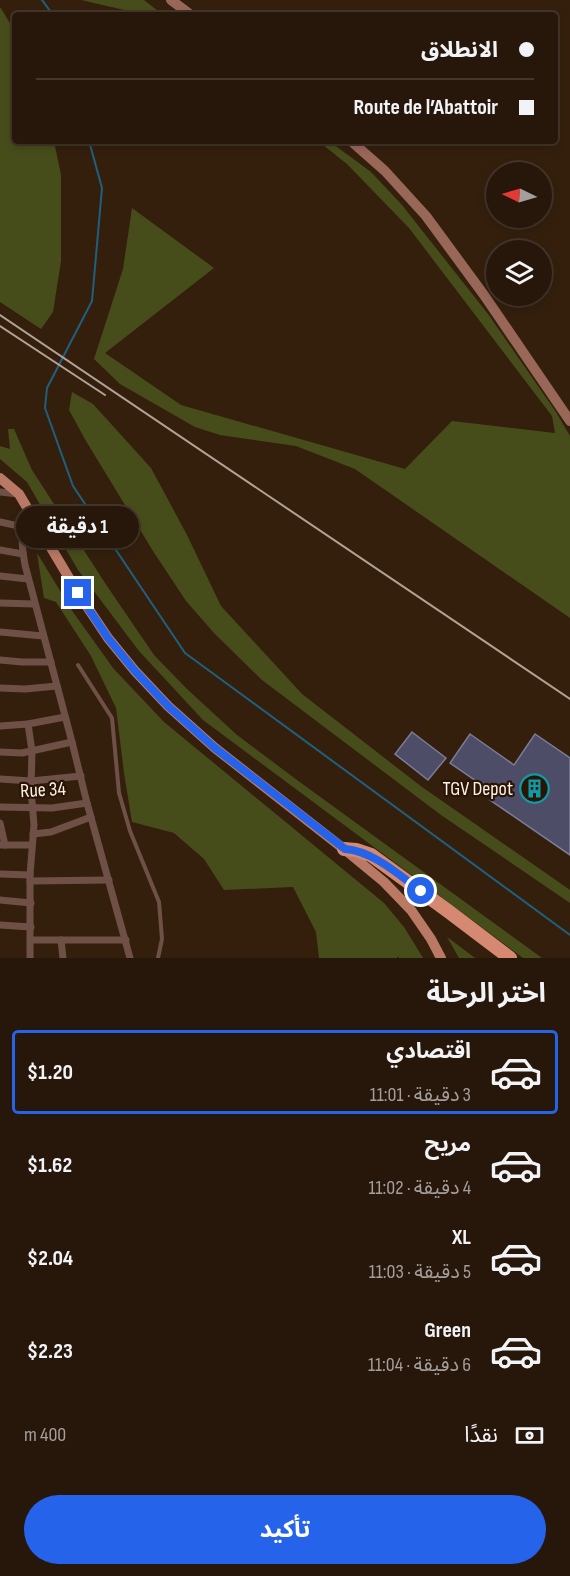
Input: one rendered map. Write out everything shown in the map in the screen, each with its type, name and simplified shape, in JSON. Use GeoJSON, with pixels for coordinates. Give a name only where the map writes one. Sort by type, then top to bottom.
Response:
{"type":"FeatureCollection","features":[{"type":"Feature","properties":{"kind":"highway"},"geometry":{"type":"LineString","coordinates":[[345,849],[371,855],[510,958]]}},
{"type":"Feature","properties":{"kind":"main road"},"geometry":{"type":"LineString","coordinates":[[171,0],[187,12]]}},
{"type":"Feature","properties":{"kind":"main road"},"geometry":{"type":"LineString","coordinates":[[354,144],[384,171],[426,216],[505,325],[570,421]]}},
{"type":"Feature","properties":{"kind":"main road"},"geometry":{"type":"LineString","coordinates":[[0,478],[19,494],[78,593],[108,638],[135,671],[168,706],[215,748],[384,882],[411,910],[441,958]]}},
{"type":"Feature","properties":{"kind":"street"},"geometry":{"type":"LineString","coordinates":[[0,492],[19,494]]}},
{"type":"Feature","properties":{"kind":"street"},"geometry":{"type":"LineString","coordinates":[[29,511],[23,527],[23,554],[28,579],[130,958]]}},
{"type":"Feature","properties":{"kind":"street"},"geometry":{"type":"LineString","coordinates":[[0,522],[23,527]]}},
{"type":"Feature","properties":{"kind":"street"},"geometry":{"type":"LineString","coordinates":[[0,550],[23,554]]}},
{"type":"Feature","properties":{"kind":"street"},"geometry":{"type":"LineString","coordinates":[[0,576],[28,579]]}},
{"type":"Feature","properties":{"kind":"street"},"geometry":{"type":"LineString","coordinates":[[0,603],[34,604]]}},
{"type":"Feature","properties":{"kind":"street"},"geometry":{"type":"LineString","coordinates":[[0,632],[43,636]]}},
{"type":"Feature","properties":{"kind":"street"},"geometry":{"type":"LineString","coordinates":[[0,660],[51,662]]}},
{"type":"Feature","properties":{"kind":"street"},"geometry":{"type":"LineString","coordinates":[[0,688],[25,689],[57,686]]}},
{"type":"Feature","properties":{"kind":"street"},"geometry":{"type":"LineString","coordinates":[[0,726],[28,724],[65,717]]}},
{"type":"Feature","properties":{"kind":"street"},"geometry":{"type":"LineString","coordinates":[[28,724],[32,751],[33,808],[30,958]]}},
{"type":"Feature","properties":{"kind":"street"},"geometry":{"type":"LineString","coordinates":[[0,753],[22,753],[72,742]]}},
{"type":"Feature","properties":{"kind":"street"},"geometry":{"type":"LineString","coordinates":[[0,779],[32,781],[81,776]]}},
{"type":"Feature","properties":{"kind":"street","name":"Rue 34"},"geometry":{"type":"LineString","coordinates":[[0,807],[52,808],[87,803]]}},
{"type":"Feature","properties":{"kind":"street"},"geometry":{"type":"LineString","coordinates":[[33,834],[51,832],[91,817]]}},
{"type":"Feature","properties":{"kind":"street"},"geometry":{"type":"LineString","coordinates":[[0,827],[2,845],[32,845]]}},
{"type":"Feature","properties":{"kind":"street"},"geometry":{"type":"LineString","coordinates":[[0,874],[30,878],[110,880]]}},
{"type":"Feature","properties":{"kind":"street"},"geometry":{"type":"LineString","coordinates":[[0,900],[31,903]]}},
{"type":"Feature","properties":{"kind":"street"},"geometry":{"type":"LineString","coordinates":[[0,925],[31,927]]}},
{"type":"Feature","properties":{"kind":"street"},"geometry":{"type":"LineString","coordinates":[[31,940],[126,940]]}},
{"type":"Feature","properties":{"kind":"street"},"geometry":{"type":"LineString","coordinates":[[61,940],[63,958]]}},
{"type":"Feature","properties":{"kind":"lane"},"geometry":{"type":"LineString","coordinates":[[78,665],[112,718],[119,793],[130,831],[159,902],[162,939],[158,958]]}},
{"type":"Feature","properties":{"kind":"green space"},"geometry":{"type":"Polygon","coordinates":[[[81,0],[144,0],[159,12],[133,12],[81,0]]]}},
{"type":"Feature","properties":{"kind":"green space"},"geometry":{"type":"Polygon","coordinates":[[[0,7],[12,26],[12,144],[55,144],[61,175],[61,261],[53,312],[41,329],[0,302],[0,7]]]}},
{"type":"Feature","properties":{"kind":"green space"},"geometry":{"type":"Polygon","coordinates":[[[322,144],[333,144],[371,172],[402,205],[488,314],[570,436],[570,618],[355,469],[296,446],[220,435],[195,427],[120,384],[94,359],[123,269],[132,208],[214,268],[105,353],[181,405],[405,469],[452,421],[555,433],[552,416],[409,228],[347,164],[322,144]]]}},
{"type":"Feature","properties":{"kind":"green space"},"geometry":{"type":"Polygon","coordinates":[[[72,392],[93,404],[151,468],[221,606],[302,694],[422,787],[570,890],[570,903],[441,815],[262,680],[214,633],[186,601],[86,441],[69,410],[72,392]]]}},
{"type":"Feature","properties":{"kind":"green space"},"geometry":{"type":"Polygon","coordinates":[[[8,429],[14,429],[32,470],[154,655],[187,689],[237,735],[542,958],[523,958],[203,720],[139,651],[78,570],[27,482],[0,459],[0,446],[10,449],[8,429]]]}},
{"type":"Feature","properties":{"kind":"green space"},"geometry":{"type":"Polygon","coordinates":[[[37,553],[73,612],[113,668],[164,722],[384,903],[404,927],[423,958],[399,958],[398,956],[397,958],[319,958],[316,932],[293,887],[224,890],[204,859],[174,833],[132,822],[116,708],[91,656],[56,602],[44,598],[37,553]]]}},
{"type":"Feature","properties":{"kind":"green space"},"geometry":{"type":"Polygon","coordinates":[[[447,937],[475,958],[459,958],[447,937]]]}},
{"type":"Feature","properties":{"kind":"building"},"geometry":{"type":"Polygon","coordinates":[[[412,732],[446,758],[428,780],[395,754],[412,732]]]}},
{"type":"Feature","properties":{"kind":"building","name":"TGV Depot"},"geometry":{"type":"Polygon","coordinates":[[[470,734],[514,765],[535,734],[570,758],[570,855],[490,800],[495,794],[450,763],[470,734]]]}},
{"type":"Feature","properties":{"kind":"waterway"},"geometry":{"type":"LineString","coordinates":[[42,0],[51,12]]}},
{"type":"Feature","properties":{"kind":"waterway"},"geometry":{"type":"LineString","coordinates":[[90,144],[102,188],[92,301],[47,388],[45,408],[73,486],[185,653],[570,935]]}},
{"type":"Feature","properties":{"kind":"railway"},"geometry":{"type":"LineString","coordinates":[[0,315],[570,699]]}},
{"type":"Feature","properties":{"kind":"railway"},"geometry":{"type":"LineString","coordinates":[[0,326],[105,395]]}},
{"type":"Feature","properties":{"kind":"place","name":"TGV Depot"},"geometry":{"type":"Point","coordinates":[534,789]}},
{"type":"Feature","properties":{"kind":"route"},"geometry":{"type":"LineString","coordinates":[[78,593],[108,638],[135,671],[168,706],[215,748],[345,849],[371,855],[421,891]]}}]}
